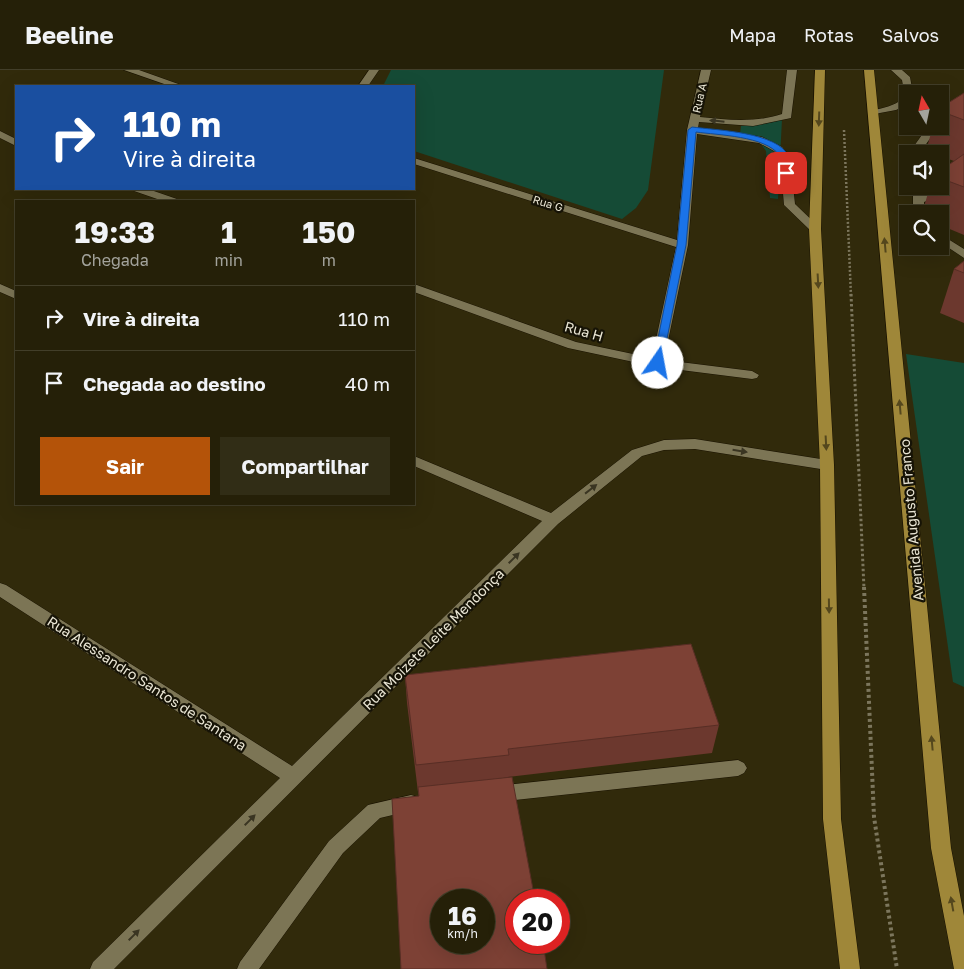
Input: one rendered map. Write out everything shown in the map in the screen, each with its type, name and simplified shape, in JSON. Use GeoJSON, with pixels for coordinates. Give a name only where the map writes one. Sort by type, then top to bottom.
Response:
{"type":"FeatureCollection","features":[{"type":"Feature","properties":{"kind":"main road"},"geometry":{"type":"LineString","coordinates":[[820,70],[815,229],[827,465],[832,819],[850,969]]}},
{"type":"Feature","properties":{"kind":"main road","name":"Avenida Augusto Franco"},"geometry":{"type":"LineString","coordinates":[[869,70],[941,848],[964,969]]}},
{"type":"Feature","properties":{"kind":"street"},"geometry":{"type":"LineString","coordinates":[[129,70],[176,85]]}},
{"type":"Feature","properties":{"kind":"street"},"geometry":{"type":"LineString","coordinates":[[365,85],[374,70]]}},
{"type":"Feature","properties":{"kind":"street","name":"Rua A"},"geometry":{"type":"LineString","coordinates":[[658,363],[682,245],[693,124],[706,70]]}},
{"type":"Feature","properties":{"kind":"street"},"geometry":{"type":"LineString","coordinates":[[693,124],[740,124],[770,121],[787,116],[792,70]]}},
{"type":"Feature","properties":{"kind":"street"},"geometry":{"type":"LineString","coordinates":[[896,70],[907,79],[907,85]]}},
{"type":"Feature","properties":{"kind":"street"},"geometry":{"type":"LineString","coordinates":[[872,113],[899,105]]}},
{"type":"Feature","properties":{"kind":"street"},"geometry":{"type":"LineString","coordinates":[[917,145],[922,137],[964,118]]}},
{"type":"Feature","properties":{"kind":"street"},"geometry":{"type":"LineString","coordinates":[[693,124],[762,140],[778,149],[785,157],[790,204],[815,229]]}},
{"type":"Feature","properties":{"kind":"street"},"geometry":{"type":"LineString","coordinates":[[0,134],[15,142]]}},
{"type":"Feature","properties":{"kind":"street","name":"Rua G"},"geometry":{"type":"LineString","coordinates":[[415,161],[682,245]]}},
{"type":"Feature","properties":{"kind":"street"},"geometry":{"type":"LineString","coordinates":[[918,200],[964,184]]}},
{"type":"Feature","properties":{"kind":"street"},"geometry":{"type":"LineString","coordinates":[[141,190],[170,200]]}},
{"type":"Feature","properties":{"kind":"street"},"geometry":{"type":"LineString","coordinates":[[918,195],[918,205]]}},
{"type":"Feature","properties":{"kind":"street"},"geometry":{"type":"LineString","coordinates":[[949,243],[964,254]]}},
{"type":"Feature","properties":{"kind":"street"},"geometry":{"type":"LineString","coordinates":[[0,288],[15,295]]}},
{"type":"Feature","properties":{"kind":"street","name":"Rua H"},"geometry":{"type":"LineString","coordinates":[[415,288],[573,345],[658,363],[752,375]]}},
{"type":"Feature","properties":{"kind":"street","name":"Rua Moizete Leite Mendonça"},"geometry":{"type":"LineString","coordinates":[[100,969],[553,520],[637,454],[664,445],[695,444],[827,465]]}},
{"type":"Feature","properties":{"kind":"street"},"geometry":{"type":"LineString","coordinates":[[415,461],[553,520]]}},
{"type":"Feature","properties":{"kind":"street","name":"Rua Alessandro Santos de Santana"},"geometry":{"type":"LineString","coordinates":[[0,589],[294,777]]}},
{"type":"Feature","properties":{"kind":"street"},"geometry":{"type":"LineString","coordinates":[[477,796],[738,768]]}},
{"type":"Feature","properties":{"kind":"street"},"geometry":{"type":"LineString","coordinates":[[247,969],[342,841],[375,811],[401,804],[430,801]]}},
{"type":"Feature","properties":{"kind":"path"},"geometry":{"type":"LineString","coordinates":[[844,124],[874,817],[897,969]]}},
{"type":"Feature","properties":{"kind":"green space"},"geometry":{"type":"Polygon","coordinates":[[[391,70],[664,70],[648,190],[636,208],[622,219],[415,151],[415,85],[384,85],[391,70]]]}},
{"type":"Feature","properties":{"kind":"green space"},"geometry":{"type":"Polygon","coordinates":[[[782,119],[778,199],[770,198],[766,151],[759,141],[740,134],[741,126],[782,119]]]}},
{"type":"Feature","properties":{"kind":"green space"},"geometry":{"type":"Polygon","coordinates":[[[906,354],[964,363],[964,687],[953,682],[906,354]]]}},
{"type":"Feature","properties":{"kind":"building"},"geometry":{"type":"Polygon","coordinates":[[[964,93],[964,120],[949,114],[949,102],[964,93]]]}},
{"type":"Feature","properties":{"kind":"building"},"geometry":{"type":"Polygon","coordinates":[[[964,154],[964,187],[949,181],[949,165],[964,154]]]}},
{"type":"Feature","properties":{"kind":"building"},"geometry":{"type":"Polygon","coordinates":[[[964,261],[964,273],[954,269],[964,261]]]}},
{"type":"Feature","properties":{"kind":"building"},"geometry":{"type":"Polygon","coordinates":[[[691,644],[719,725],[508,749],[509,755],[416,765],[405,675],[691,644]]]}},
{"type":"Feature","properties":{"kind":"building"},"geometry":{"type":"Polygon","coordinates":[[[512,777],[533,889],[505,889],[505,954],[545,954],[547,969],[401,969],[392,799],[419,796],[418,787],[512,777]]]}},
{"type":"Feature","properties":{"kind":"route"},"geometry":{"type":"LineString","coordinates":[[658,363],[682,245],[692,130],[738,135],[762,140],[778,149],[785,157],[786,173]]}}]}
